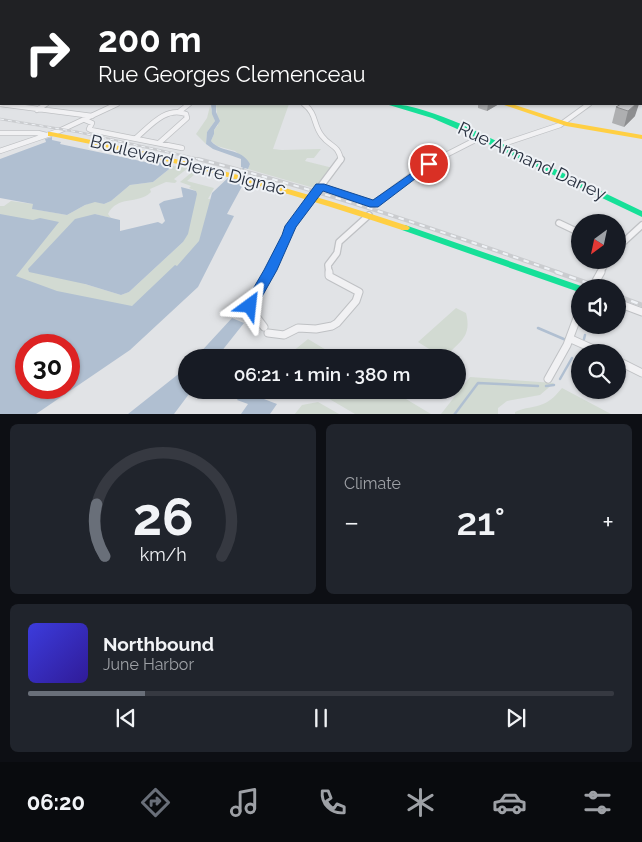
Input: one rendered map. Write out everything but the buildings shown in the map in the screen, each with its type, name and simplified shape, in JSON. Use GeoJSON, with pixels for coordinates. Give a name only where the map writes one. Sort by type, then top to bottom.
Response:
{"type":"FeatureCollection","features":[{"type":"Feature","properties":{"kind":"street"},"geometry":{"type":"LineString","coordinates":[[6,105],[92,116]]}},
{"type":"Feature","properties":{"kind":"street"},"geometry":{"type":"LineString","coordinates":[[37,110],[44,105]]}},
{"type":"Feature","properties":{"kind":"street"},"geometry":{"type":"LineString","coordinates":[[0,151],[85,120],[115,105]]}},
{"type":"Feature","properties":{"kind":"street"},"geometry":{"type":"LineString","coordinates":[[180,112],[188,105]]}},
{"type":"Feature","properties":{"kind":"street"},"geometry":{"type":"LineString","coordinates":[[305,105],[312,110],[321,135],[340,150],[341,162],[290,226],[288,235],[271,270],[250,303],[252,311],[266,330],[284,336],[298,328],[316,329],[332,326],[337,323],[356,301],[359,292],[330,276],[328,265],[337,253],[339,242],[369,215]]}},
{"type":"Feature","properties":{"kind":"street","name":"Rue Armand Daney"},"geometry":{"type":"LineString","coordinates":[[395,105],[435,116],[500,145],[642,214]]}},
{"type":"Feature","properties":{"kind":"street"},"geometry":{"type":"LineString","coordinates":[[509,105],[562,123],[642,137]]}},
{"type":"Feature","properties":{"kind":"street"},"geometry":{"type":"LineString","coordinates":[[500,145],[562,123],[588,105]]}},
{"type":"Feature","properties":{"kind":"street"},"geometry":{"type":"LineString","coordinates":[[136,138],[164,115],[180,112],[186,114],[187,118],[159,143]]}},
{"type":"Feature","properties":{"kind":"street"},"geometry":{"type":"LineString","coordinates":[[85,120],[92,124],[89,129],[91,130],[182,148]]}},
{"type":"Feature","properties":{"kind":"street"},"geometry":{"type":"LineString","coordinates":[[0,133],[49,134]]}},
{"type":"Feature","properties":{"kind":"street","name":"Boulevard Pierre Dignac"},"geometry":{"type":"LineString","coordinates":[[49,134],[180,160],[312,196],[571,286]]}},
{"type":"Feature","properties":{"kind":"street"},"geometry":{"type":"LineString","coordinates":[[320,187],[374,204],[427,165],[480,137]]}},
{"type":"Feature","properties":{"kind":"street"},"geometry":{"type":"LineString","coordinates":[[559,223],[571,229]]}},
{"type":"Feature","properties":{"kind":"street"},"geometry":{"type":"LineString","coordinates":[[626,240],[642,225]]}},
{"type":"Feature","properties":{"kind":"street"},"geometry":{"type":"LineString","coordinates":[[626,306],[642,312]]}},
{"type":"Feature","properties":{"kind":"street"},"geometry":{"type":"LineString","coordinates":[[548,379],[562,358],[573,334]]}},
{"type":"Feature","properties":{"kind":"street"},"geometry":{"type":"LineString","coordinates":[[571,339],[582,344]]}},
{"type":"Feature","properties":{"kind":"street"},"geometry":{"type":"LineString","coordinates":[[626,365],[642,373]]}},
{"type":"Feature","properties":{"kind":"shaded area"},"geometry":{"type":"Polygon","coordinates":[[[216,105],[289,105],[273,149],[321,149],[314,158],[307,158],[305,161],[333,168],[314,188],[248,169],[250,164],[235,151],[217,146],[211,141],[214,130],[218,125],[216,105]]]}},
{"type":"Feature","properties":{"kind":"shaded area"},"geometry":{"type":"Polygon","coordinates":[[[210,106],[215,121],[207,132],[206,144],[196,134],[207,118],[210,106]]]}},
{"type":"Feature","properties":{"kind":"shaded area"},"geometry":{"type":"Polygon","coordinates":[[[173,166],[188,168],[174,179],[177,181],[175,183],[166,182],[150,189],[151,192],[146,196],[117,204],[108,214],[111,218],[95,214],[85,284],[121,295],[129,292],[183,242],[196,191],[189,188],[191,186],[180,182],[198,167],[202,168],[187,181],[214,188],[208,199],[210,199],[211,211],[188,272],[80,338],[80,334],[15,334],[15,399],[0,414],[0,206],[4,206],[11,201],[33,204],[33,209],[67,215],[95,201],[104,204],[111,201],[130,185],[153,182],[173,166]]]}},
{"type":"Feature","properties":{"kind":"shaded area"},"geometry":{"type":"Polygon","coordinates":[[[456,308],[466,313],[466,333],[453,349],[429,349],[418,342],[456,308]]]}},
{"type":"Feature","properties":{"kind":"shaded area"},"geometry":{"type":"Polygon","coordinates":[[[308,339],[325,349],[296,349],[308,339]]]}},
{"type":"Feature","properties":{"kind":"shaded area"},"geometry":{"type":"Polygon","coordinates":[[[470,377],[554,383],[540,395],[507,401],[498,408],[498,414],[441,414],[453,399],[466,399],[466,382],[470,377]]]}},
{"type":"Feature","properties":{"kind":"shaded area"},"geometry":{"type":"Polygon","coordinates":[[[562,388],[571,393],[571,399],[583,399],[611,414],[515,414],[519,410],[546,403],[562,388]]]}},
{"type":"Feature","properties":{"kind":"shaded area"},"geometry":{"type":"Polygon","coordinates":[[[329,399],[406,399],[431,414],[355,414],[329,399]]]}},
{"type":"Feature","properties":{"kind":"shaded area"},"geometry":{"type":"Polygon","coordinates":[[[318,402],[339,414],[295,414],[302,405],[318,402]]]}},
{"type":"Feature","properties":{"kind":"water"},"geometry":{"type":"Polygon","coordinates":[[[211,105],[216,105],[216,112],[220,121],[214,130],[211,141],[220,148],[242,155],[250,164],[248,169],[241,167],[241,159],[213,149],[206,144],[207,132],[215,121],[211,105]]]}},
{"type":"Feature","properties":{"kind":"water"},"geometry":{"type":"Polygon","coordinates":[[[52,137],[52,140],[61,142],[60,144],[173,166],[153,182],[130,185],[111,201],[104,204],[95,202],[85,205],[67,215],[32,209],[33,204],[0,198],[0,159],[46,142],[45,139],[52,137]]]}},
{"type":"Feature","properties":{"kind":"water"},"geometry":{"type":"Polygon","coordinates":[[[231,175],[246,179],[227,214],[234,216],[198,287],[130,350],[80,384],[80,334],[15,334],[15,399],[58,399],[36,414],[0,414],[0,214],[33,220],[40,218],[59,222],[16,276],[57,291],[132,306],[175,265],[177,266],[199,241],[212,193],[231,175]]]}},
{"type":"Feature","properties":{"kind":"water"},"geometry":{"type":"Polygon","coordinates":[[[181,187],[196,191],[197,194],[188,234],[183,242],[129,292],[121,295],[85,284],[29,272],[28,269],[75,219],[95,214],[120,220],[120,231],[158,222],[162,224],[165,221],[159,204],[183,197],[181,187]]]}},
{"type":"Feature","properties":{"kind":"water"},"geometry":{"type":"Polygon","coordinates":[[[232,318],[244,323],[223,349],[203,349],[232,318]]]}},
{"type":"Feature","properties":{"kind":"water"},"geometry":{"type":"Polygon","coordinates":[[[178,374],[178,399],[185,399],[174,414],[128,414],[178,374]]]}},
{"type":"Feature","properties":{"kind":"water"},"geometry":{"type":"Polygon","coordinates":[[[264,399],[277,404],[270,414],[241,414],[248,404],[237,400],[264,399]]]}},
{"type":"Feature","properties":{"kind":"waterway"},"geometry":{"type":"LineString","coordinates":[[239,175],[245,166]]}},
{"type":"Feature","properties":{"kind":"waterway"},"geometry":{"type":"LineString","coordinates":[[538,328],[566,340]]}},
{"type":"Feature","properties":{"kind":"waterway"},"geometry":{"type":"LineString","coordinates":[[584,339],[585,335]]}},
{"type":"Feature","properties":{"kind":"waterway"},"geometry":{"type":"LineString","coordinates":[[560,379],[571,360]]}},
{"type":"Feature","properties":{"kind":"waterway"},"geometry":{"type":"LineString","coordinates":[[455,414],[478,383],[538,386]]}},
{"type":"Feature","properties":{"kind":"waterway"},"geometry":{"type":"LineString","coordinates":[[546,386],[554,385]]}},
{"type":"Feature","properties":{"kind":"railway"},"geometry":{"type":"LineString","coordinates":[[0,119],[78,132],[203,160]]}},
{"type":"Feature","properties":{"kind":"railway"},"geometry":{"type":"LineString","coordinates":[[198,159],[290,184],[381,212],[560,273]]}},
{"type":"Feature","properties":{"kind":"railway"},"geometry":{"type":"LineString","coordinates":[[556,272],[576,279]]}},
{"type":"Feature","properties":{"kind":"railway"},"geometry":{"type":"LineString","coordinates":[[626,299],[642,305]]}},
{"type":"Feature","properties":{"kind":"traffic: fast"},"geometry":{"type":"LineString","coordinates":[[395,105],[435,116],[458,126],[642,214]]}},
{"type":"Feature","properties":{"kind":"traffic: fast"},"geometry":{"type":"LineString","coordinates":[[405,228],[571,286]]}},
{"type":"Feature","properties":{"kind":"traffic: slow"},"geometry":{"type":"LineString","coordinates":[[509,105],[566,124],[642,137]]}},
{"type":"Feature","properties":{"kind":"traffic: slow"},"geometry":{"type":"LineString","coordinates":[[51,134],[141,152],[230,174],[274,186],[405,228]]}},
{"type":"Feature","properties":{"kind":"route"},"geometry":{"type":"LineString","coordinates":[[250,306],[271,270],[288,235],[290,226],[320,187],[374,204],[429,164]]}}]}
